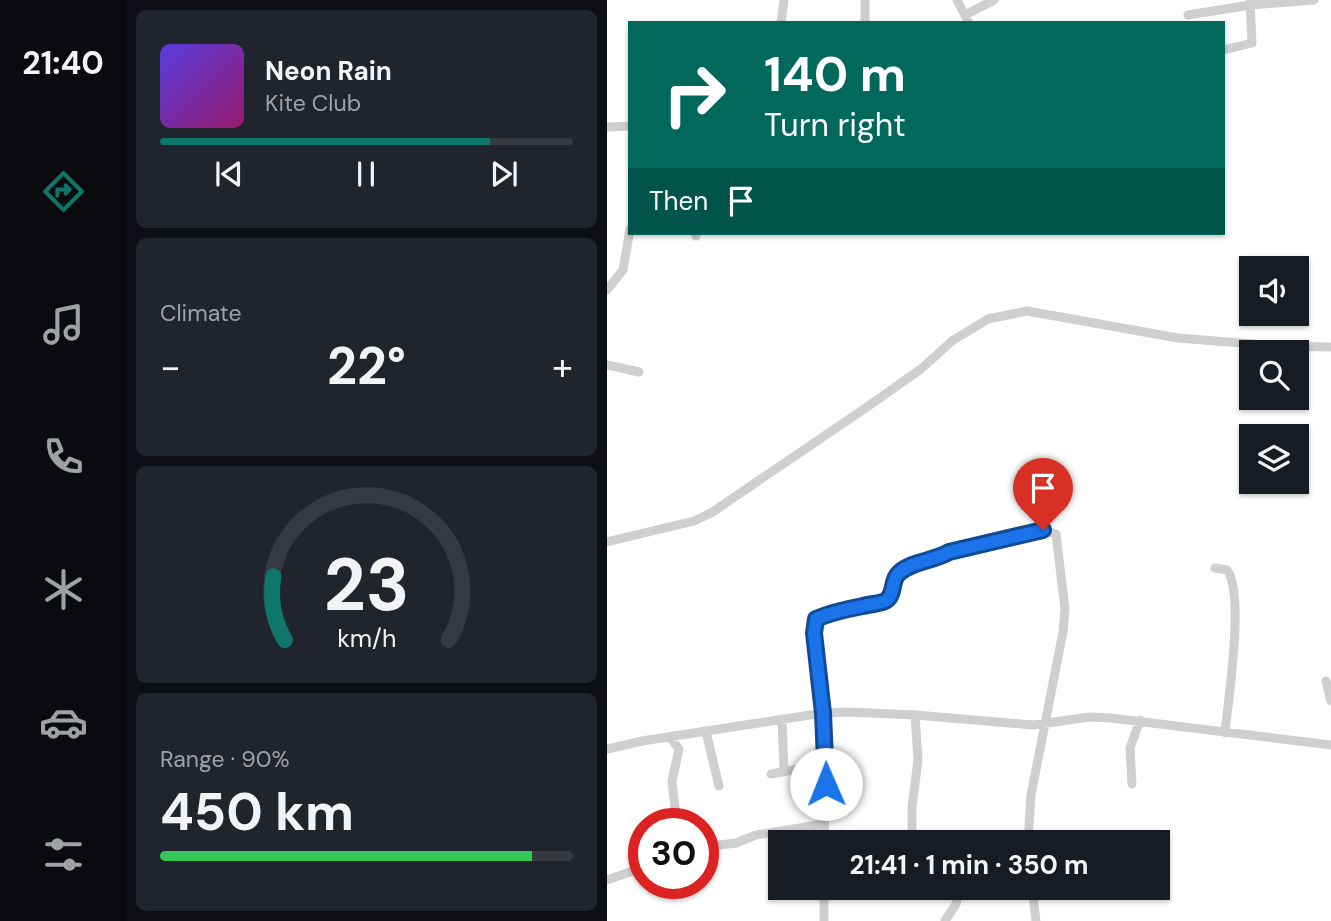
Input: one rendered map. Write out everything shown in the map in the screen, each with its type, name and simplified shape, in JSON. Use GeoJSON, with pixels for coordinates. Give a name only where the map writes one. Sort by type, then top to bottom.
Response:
{"type":"FeatureCollection","features":[{"type":"Feature","properties":{"kind":"street"},"geometry":{"type":"LineString","coordinates":[[781,21],[784,0]]}},
{"type":"Feature","properties":{"kind":"street"},"geometry":{"type":"LineString","coordinates":[[865,0],[865,21]]}},
{"type":"Feature","properties":{"kind":"street"},"geometry":{"type":"LineString","coordinates":[[957,0],[967,19],[994,0]]}},
{"type":"Feature","properties":{"kind":"street"},"geometry":{"type":"LineString","coordinates":[[1188,15],[1250,3],[1314,0]]}},
{"type":"Feature","properties":{"kind":"street"},"geometry":{"type":"LineString","coordinates":[[1225,50],[1252,43],[1250,3]]}},
{"type":"Feature","properties":{"kind":"street"},"geometry":{"type":"LineString","coordinates":[[607,127],[628,126]]}},
{"type":"Feature","properties":{"kind":"street"},"geometry":{"type":"LineString","coordinates":[[607,290],[623,270],[629,235]]}},
{"type":"Feature","properties":{"kind":"street"},"geometry":{"type":"LineString","coordinates":[[607,542],[694,520],[711,513],[921,369],[970,328],[997,316],[1027,311],[1179,338],[1277,346],[1331,347]]}},
{"type":"Feature","properties":{"kind":"street"},"geometry":{"type":"LineString","coordinates":[[607,365],[639,372]]}},
{"type":"Feature","properties":{"kind":"street"},"geometry":{"type":"LineString","coordinates":[[825,830],[827,764],[816,662],[816,619],[829,613],[884,601],[891,595],[895,577],[910,566],[938,559],[949,552],[1047,530],[1056,534],[1065,609],[1063,632],[1050,690],[1047,724],[1031,795],[1029,830]]}},
{"type":"Feature","properties":{"kind":"street"},"geometry":{"type":"LineString","coordinates":[[1215,568],[1227,570],[1234,585],[1234,642],[1225,733]]}},
{"type":"Feature","properties":{"kind":"street"},"geometry":{"type":"LineString","coordinates":[[1326,681],[1331,701]]}},
{"type":"Feature","properties":{"kind":"street"},"geometry":{"type":"LineString","coordinates":[[607,749],[823,713],[915,715],[1033,725],[1090,717],[1140,720],[1331,745]]}},
{"type":"Feature","properties":{"kind":"street"},"geometry":{"type":"LineString","coordinates":[[912,830],[918,760],[915,715]]}},
{"type":"Feature","properties":{"kind":"street"},"geometry":{"type":"LineString","coordinates":[[781,719],[784,772]]}},
{"type":"Feature","properties":{"kind":"street"},"geometry":{"type":"LineString","coordinates":[[1132,784],[1130,748],[1140,720]]}},
{"type":"Feature","properties":{"kind":"street"},"geometry":{"type":"LineString","coordinates":[[706,732],[719,786]]}},
{"type":"Feature","properties":{"kind":"street"},"geometry":{"type":"LineString","coordinates":[[670,737],[679,749],[672,781],[675,808]]}},
{"type":"Feature","properties":{"kind":"street"},"geometry":{"type":"LineString","coordinates":[[771,774],[827,764]]}},
{"type":"Feature","properties":{"kind":"street"},"geometry":{"type":"LineString","coordinates":[[719,845],[736,844],[756,835],[825,824]]}},
{"type":"Feature","properties":{"kind":"street"},"geometry":{"type":"LineString","coordinates":[[607,880],[628,873]]}},
{"type":"Feature","properties":{"kind":"street"},"geometry":{"type":"LineString","coordinates":[[824,900],[824,921]]}},
{"type":"Feature","properties":{"kind":"street"},"geometry":{"type":"LineString","coordinates":[[945,921],[957,900]]}},
{"type":"Feature","properties":{"kind":"street"},"geometry":{"type":"LineString","coordinates":[[1034,900],[1036,921]]}},
{"type":"Feature","properties":{"kind":"route"},"geometry":{"type":"LineString","coordinates":[[826,784],[823,713],[814,633],[816,619],[829,613],[884,601],[891,595],[895,577],[910,566],[938,559],[949,552],[1043,530]]}}]}
